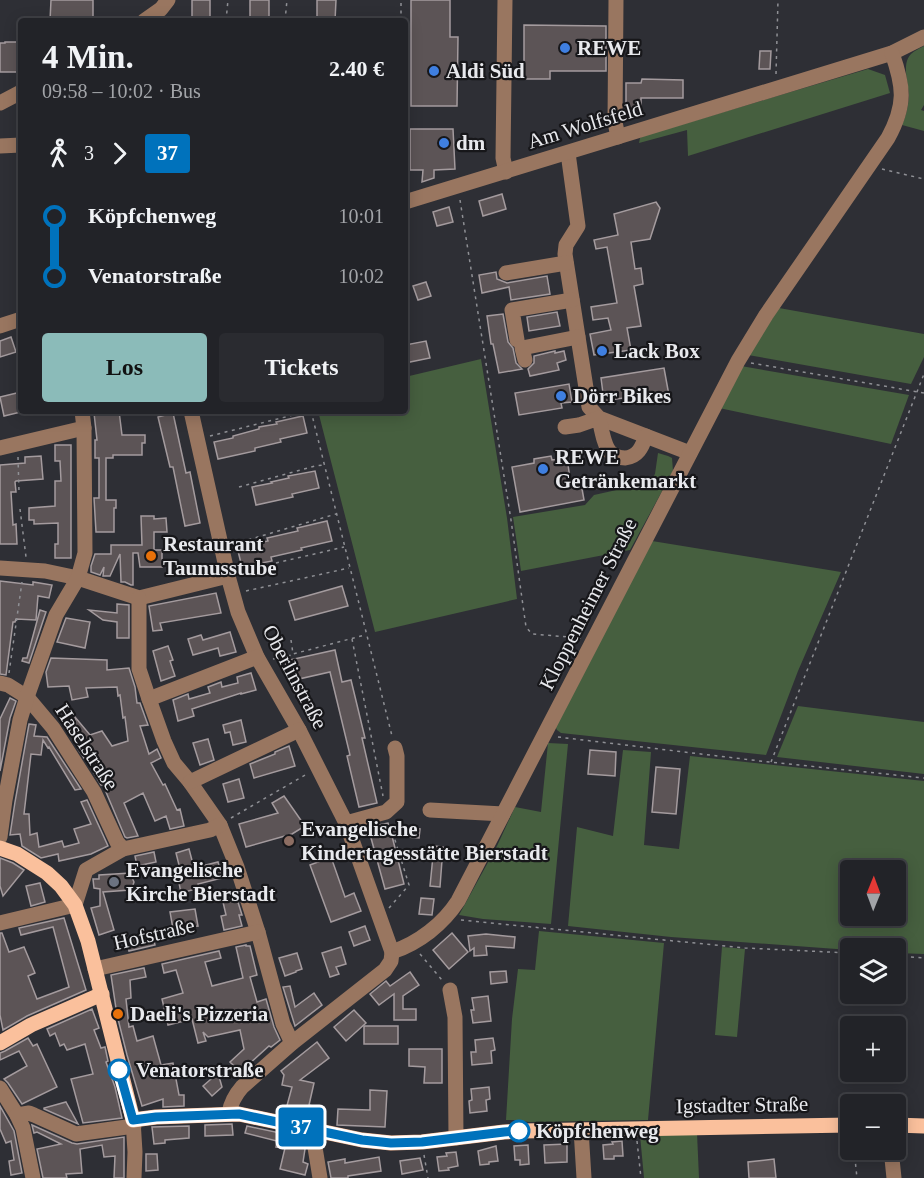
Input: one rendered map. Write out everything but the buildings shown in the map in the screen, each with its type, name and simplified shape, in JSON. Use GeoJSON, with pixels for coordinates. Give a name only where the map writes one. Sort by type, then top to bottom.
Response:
{"type":"FeatureCollection","features":[{"type":"Feature","properties":{"kind":"main road"},"geometry":{"type":"LineString","coordinates":[[0,848],[17,854],[47,873],[62,886],[75,905],[88,941],[134,1123]]}},
{"type":"Feature","properties":{"kind":"main road"},"geometry":{"type":"LineString","coordinates":[[0,1043],[31,1026],[102,994]]}},
{"type":"Feature","properties":{"kind":"main road","name":"Igstadter Straße"},"geometry":{"type":"LineString","coordinates":[[134,1123],[156,1117],[229,1113],[248,1115],[362,1140],[391,1143],[422,1142],[504,1132],[840,1125]]}},
{"type":"Feature","properties":{"kind":"main road"},"geometry":{"type":"LineString","coordinates":[[906,1125],[924,1126]]}},
{"type":"Feature","properties":{"kind":"street"},"geometry":{"type":"LineString","coordinates":[[148,18],[161,9],[168,0]]}},
{"type":"Feature","properties":{"kind":"street"},"geometry":{"type":"LineString","coordinates":[[505,0],[503,158],[506,172]]}},
{"type":"Feature","properties":{"kind":"street"},"geometry":{"type":"LineString","coordinates":[[616,0],[615,122],[618,137]]}},
{"type":"Feature","properties":{"kind":"street","name":"Am Wolfsfeld"},"geometry":{"type":"LineString","coordinates":[[408,201],[618,137],[776,82],[892,53],[924,37]]}},
{"type":"Feature","properties":{"kind":"street","name":"Kloppenheimer Straße"},"geometry":{"type":"LineString","coordinates":[[392,952],[412,944],[432,929],[451,912],[459,901],[738,361],[766,315],[888,138],[899,116],[902,89],[892,53]]}},
{"type":"Feature","properties":{"kind":"street"},"geometry":{"type":"LineString","coordinates":[[0,103],[18,94]]}},
{"type":"Feature","properties":{"kind":"street"},"geometry":{"type":"LineString","coordinates":[[0,146],[18,145]]}},
{"type":"Feature","properties":{"kind":"street"},"geometry":{"type":"LineString","coordinates":[[568,153],[578,226],[565,248],[566,263],[590,407],[599,418],[690,453]]}},
{"type":"Feature","properties":{"kind":"street"},"geometry":{"type":"LineString","coordinates":[[506,273],[566,263]]}},
{"type":"Feature","properties":{"kind":"street"},"geometry":{"type":"LineString","coordinates":[[517,340],[512,310],[572,300]]}},
{"type":"Feature","properties":{"kind":"street"},"geometry":{"type":"LineString","coordinates":[[0,324],[18,320]]}},
{"type":"Feature","properties":{"kind":"street"},"geometry":{"type":"LineString","coordinates":[[525,360],[522,348],[578,337]]}},
{"type":"Feature","properties":{"kind":"street"},"geometry":{"type":"LineString","coordinates":[[0,837],[3,799],[20,720],[56,615],[78,578],[85,553],[82,414]]}},
{"type":"Feature","properties":{"kind":"street","name":"Oberlinstraße"},"geometry":{"type":"LineString","coordinates":[[192,414],[238,612],[259,660],[319,767],[346,823],[392,952]]}},
{"type":"Feature","properties":{"kind":"street"},"geometry":{"type":"LineString","coordinates":[[565,427],[599,418]]}},
{"type":"Feature","properties":{"kind":"street"},"geometry":{"type":"LineString","coordinates":[[599,418],[610,453],[621,458],[633,457],[641,449],[646,436]]}},
{"type":"Feature","properties":{"kind":"street"},"geometry":{"type":"LineString","coordinates":[[0,448],[84,428]]}},
{"type":"Feature","properties":{"kind":"street"},"geometry":{"type":"LineString","coordinates":[[0,568],[78,578],[139,598],[228,576]]}},
{"type":"Feature","properties":{"kind":"street"},"geometry":{"type":"LineString","coordinates":[[139,598],[139,669],[149,699],[174,763],[220,825],[237,867],[258,932],[283,1024],[292,1043]]}},
{"type":"Feature","properties":{"kind":"street"},"geometry":{"type":"LineString","coordinates":[[149,699],[259,660]]}},
{"type":"Feature","properties":{"kind":"street","name":"Haselstraße"},"geometry":{"type":"LineString","coordinates":[[4,684],[27,697],[53,728],[94,792],[117,842],[123,849]]}},
{"type":"Feature","properties":{"kind":"street"},"geometry":{"type":"LineString","coordinates":[[190,782],[299,730]]}},
{"type":"Feature","properties":{"kind":"street"},"geometry":{"type":"LineString","coordinates":[[346,823],[386,812],[397,802],[395,748]]}},
{"type":"Feature","properties":{"kind":"street"},"geometry":{"type":"LineString","coordinates":[[430,810],[503,814]]}},
{"type":"Feature","properties":{"kind":"street"},"geometry":{"type":"LineString","coordinates":[[0,923],[75,905],[86,870],[123,849],[210,830],[220,825]]}},
{"type":"Feature","properties":{"kind":"street","name":"Hofstraße"},"geometry":{"type":"LineString","coordinates":[[95,969],[258,932]]}},
{"type":"Feature","properties":{"kind":"street"},"geometry":{"type":"LineString","coordinates":[[229,1113],[236,1095],[292,1043],[385,970],[392,961],[392,952]]}},
{"type":"Feature","properties":{"kind":"street"},"geometry":{"type":"LineString","coordinates":[[450,990],[455,1017],[456,1138]]}},
{"type":"Feature","properties":{"kind":"street"},"geometry":{"type":"LineString","coordinates":[[0,1088],[17,1115],[26,1136],[33,1178]]}},
{"type":"Feature","properties":{"kind":"street"},"geometry":{"type":"LineString","coordinates":[[17,1115],[29,1113],[76,1134],[134,1123],[134,1178]]}},
{"type":"Feature","properties":{"kind":"street"},"geometry":{"type":"LineString","coordinates":[[312,1129],[320,1178]]}},
{"type":"Feature","properties":{"kind":"street"},"geometry":{"type":"LineString","coordinates":[[581,1129],[584,1178]]}},
{"type":"Feature","properties":{"kind":"street"},"geometry":{"type":"LineString","coordinates":[[892,1160],[894,1178]]}},
{"type":"Feature","properties":{"kind":"path"},"geometry":{"type":"LineString","coordinates":[[226,18],[228,0]]}},
{"type":"Feature","properties":{"kind":"path"},"geometry":{"type":"LineString","coordinates":[[285,18],[287,0]]}},
{"type":"Feature","properties":{"kind":"path"},"geometry":{"type":"LineString","coordinates":[[400,18],[401,0]]}},
{"type":"Feature","properties":{"kind":"path"},"geometry":{"type":"LineString","coordinates":[[776,82],[778,0]]}},
{"type":"Feature","properties":{"kind":"path"},"geometry":{"type":"LineString","coordinates":[[869,166],[924,179]]}},
{"type":"Feature","properties":{"kind":"path"},"geometry":{"type":"LineString","coordinates":[[458,186],[526,627],[532,634],[594,639]]}},
{"type":"Feature","properties":{"kind":"path"},"geometry":{"type":"LineString","coordinates":[[738,361],[924,393]]}},
{"type":"Feature","properties":{"kind":"path"},"geometry":{"type":"LineString","coordinates":[[771,762],[924,374]]}},
{"type":"Feature","properties":{"kind":"path"},"geometry":{"type":"LineString","coordinates":[[197,439],[298,414]]}},
{"type":"Feature","properties":{"kind":"path"},"geometry":{"type":"LineString","coordinates":[[311,414],[395,748]]}},
{"type":"Feature","properties":{"kind":"path"},"geometry":{"type":"LineString","coordinates":[[17,444],[19,492]]}},
{"type":"Feature","properties":{"kind":"path"},"geometry":{"type":"LineString","coordinates":[[239,487],[325,465]]}},
{"type":"Feature","properties":{"kind":"path"},"geometry":{"type":"LineString","coordinates":[[4,684],[25,570],[20,510]]}},
{"type":"Feature","properties":{"kind":"path"},"geometry":{"type":"LineString","coordinates":[[222,548],[337,514]]}},
{"type":"Feature","properties":{"kind":"path"},"geometry":{"type":"LineString","coordinates":[[276,563],[345,547]]}},
{"type":"Feature","properties":{"kind":"path"},"geometry":{"type":"LineString","coordinates":[[233,594],[350,568]]}},
{"type":"Feature","properties":{"kind":"path"},"geometry":{"type":"LineString","coordinates":[[259,660],[366,635]]}},
{"type":"Feature","properties":{"kind":"path"},"geometry":{"type":"LineString","coordinates":[[352,639],[386,812],[409,885],[380,918]]}},
{"type":"Feature","properties":{"kind":"path"},"geometry":{"type":"LineString","coordinates":[[291,640],[292,654]]}},
{"type":"Feature","properties":{"kind":"path"},"geometry":{"type":"LineString","coordinates":[[544,735],[924,778]]}},
{"type":"Feature","properties":{"kind":"path"},"geometry":{"type":"LineString","coordinates":[[220,825],[319,767]]}},
{"type":"Feature","properties":{"kind":"path"},"geometry":{"type":"LineString","coordinates":[[451,912],[460,920],[492,924],[745,948],[840,953]]}},
{"type":"Feature","properties":{"kind":"path"},"geometry":{"type":"LineString","coordinates":[[412,944],[450,990]]}},
{"type":"Feature","properties":{"kind":"path"},"geometry":{"type":"LineString","coordinates":[[906,957],[924,958]]}},
{"type":"Feature","properties":{"kind":"path"},"geometry":{"type":"LineString","coordinates":[[636,1128],[641,1178]]}},
{"type":"Feature","properties":{"kind":"path"},"geometry":{"type":"LineString","coordinates":[[422,1142],[428,1178]]}},
{"type":"Feature","properties":{"kind":"path"},"geometry":{"type":"LineString","coordinates":[[855,1160],[857,1178]]}},
{"type":"Feature","properties":{"kind":"green space"},"geometry":{"type":"Polygon","coordinates":[[[924,46],[924,105],[921,110],[924,111],[924,131],[902,125],[909,97],[906,63],[911,54],[924,46]]]}},
{"type":"Feature","properties":{"kind":"green space"},"geometry":{"type":"Polygon","coordinates":[[[868,69],[885,75],[890,93],[688,156],[687,130],[639,143],[643,136],[868,69]]]}},
{"type":"Feature","properties":{"kind":"green space"},"geometry":{"type":"Polygon","coordinates":[[[779,308],[924,334],[924,357],[911,384],[748,355],[779,308]]]}},
{"type":"Feature","properties":{"kind":"green space"},"geometry":{"type":"Polygon","coordinates":[[[481,359],[507,518],[517,599],[375,632],[319,414],[408,414],[408,376],[481,359]]]}},
{"type":"Feature","properties":{"kind":"green space"},"geometry":{"type":"Polygon","coordinates":[[[741,366],[909,395],[891,444],[719,408],[741,366]]]}},
{"type":"Feature","properties":{"kind":"green space"},"geometry":{"type":"Polygon","coordinates":[[[658,453],[672,458],[673,471],[630,550],[521,571],[513,517],[585,505],[594,495],[648,483],[655,474],[658,453]]]}},
{"type":"Feature","properties":{"kind":"green space"},"geometry":{"type":"Polygon","coordinates":[[[652,541],[841,572],[798,671],[766,755],[561,733],[557,730],[555,726],[652,541]]]}},
{"type":"Feature","properties":{"kind":"green space"},"geometry":{"type":"Polygon","coordinates":[[[798,706],[924,722],[924,774],[777,757],[798,706]]]}},
{"type":"Feature","properties":{"kind":"green space"},"geometry":{"type":"Polygon","coordinates":[[[548,743],[568,744],[551,924],[459,915],[497,846],[515,807],[541,812],[548,743]]]}},
{"type":"Feature","properties":{"kind":"green space"},"geometry":{"type":"Polygon","coordinates":[[[623,750],[651,752],[644,845],[679,849],[690,756],[924,781],[924,954],[906,953],[906,938],[840,938],[840,949],[671,937],[568,926],[577,827],[613,836],[623,750]]]}},
{"type":"Feature","properties":{"kind":"green space"},"geometry":{"type":"Polygon","coordinates":[[[539,931],[664,943],[648,1120],[529,1122],[506,1120],[512,1019],[518,969],[535,970],[539,931]]]}},
{"type":"Feature","properties":{"kind":"green space"},"geometry":{"type":"Polygon","coordinates":[[[722,947],[745,949],[737,1037],[715,1035],[722,947]]]}},
{"type":"Feature","properties":{"kind":"green space"},"geometry":{"type":"Polygon","coordinates":[[[697,1133],[699,1178],[644,1178],[640,1135],[697,1133]]]}},
{"type":"Feature","properties":{"kind":"bus line","name":"37"},"geometry":{"type":"LineString","coordinates":[[119,1070],[133,1120],[229,1113],[362,1140],[391,1143],[422,1142],[519,1131]]}},
{"type":"Feature","properties":{"kind":"place","name":"REWE"},"geometry":{"type":"Point","coordinates":[565,48]}},
{"type":"Feature","properties":{"kind":"place","name":"Aldi Süd"},"geometry":{"type":"Point","coordinates":[434,71]}},
{"type":"Feature","properties":{"kind":"place","name":"dm"},"geometry":{"type":"Point","coordinates":[444,143]}},
{"type":"Feature","properties":{"kind":"place","name":"Lack Box"},"geometry":{"type":"Point","coordinates":[602,351]}},
{"type":"Feature","properties":{"kind":"place","name":"Dörr Bikes"},"geometry":{"type":"Point","coordinates":[561,396]}},
{"type":"Feature","properties":{"kind":"place","name":"REWE Getränkemarkt"},"geometry":{"type":"Point","coordinates":[543,469]}},
{"type":"Feature","properties":{"kind":"place","name":"Restaurant Taunusstube"},"geometry":{"type":"Point","coordinates":[151,556]}},
{"type":"Feature","properties":{"kind":"place","name":"Evangelische Kindertagesstätte Bierstadt"},"geometry":{"type":"Point","coordinates":[289,841]}},
{"type":"Feature","properties":{"kind":"place","name":"Evangelische Kirche Bierstadt"},"geometry":{"type":"Point","coordinates":[114,882]}},
{"type":"Feature","properties":{"kind":"place","name":"Daeli's Pizzeria"},"geometry":{"type":"Point","coordinates":[118,1014]}},
{"type":"Feature","properties":{"kind":"place","name":"Venatorstraße"},"geometry":{"type":"Point","coordinates":[119,1070]}},
{"type":"Feature","properties":{"kind":"place","name":"Köpfchenweg"},"geometry":{"type":"Point","coordinates":[519,1131]}}]}
